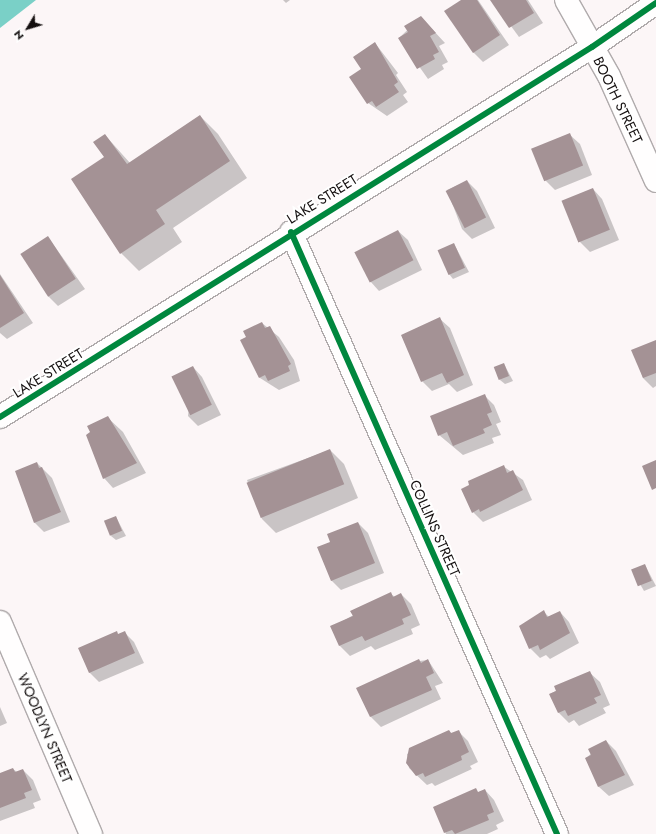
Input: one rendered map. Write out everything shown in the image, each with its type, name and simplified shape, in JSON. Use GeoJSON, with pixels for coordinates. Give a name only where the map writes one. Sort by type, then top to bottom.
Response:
{"type":"FeatureCollection","features":[{"type":"Feature","properties":{"kind":"street","name":"BOOTH STREET"},"geometry":{"type":"LineString","coordinates":[[566,0],[609,76],[656,181]]}},
{"type":"Feature","properties":{"kind":"street","name":"LAKE STREET"},"geometry":{"type":"LineString","coordinates":[[0,417],[291,232],[592,48],[656,3]]}},
{"type":"Feature","properties":{"kind":"street","name":"COLLINS STREET"},"geometry":{"type":"LineString","coordinates":[[291,232],[557,834]]}},
{"type":"Feature","properties":{"kind":"street","name":"WOODLYN STREET"},"geometry":{"type":"LineString","coordinates":[[0,622],[91,834]]}},
{"type":"Feature","properties":{"kind":"water"},"geometry":{"type":"Polygon","coordinates":[[[0,0],[36,0],[0,28],[0,0]]]}},
{"type":"Feature","properties":{"kind":"building"},"geometry":{"type":"Polygon","coordinates":[[[461,0],[477,0],[500,35],[473,53],[444,11],[461,0]]]}},
{"type":"Feature","properties":{"kind":"building"},"geometry":{"type":"Polygon","coordinates":[[[490,0],[526,0],[534,13],[509,28],[490,0]]]}},
{"type":"Feature","properties":{"kind":"building"},"geometry":{"type":"Polygon","coordinates":[[[421,16],[436,33],[430,36],[439,52],[433,55],[435,59],[417,69],[398,38],[408,32],[404,26],[421,16]]]}},
{"type":"Feature","properties":{"kind":"building"},"geometry":{"type":"Polygon","coordinates":[[[375,42],[398,82],[394,85],[399,92],[376,107],[372,101],[367,104],[349,77],[361,69],[353,57],[375,42]]]}},
{"type":"Feature","properties":{"kind":"building"},"geometry":{"type":"Polygon","coordinates":[[[200,115],[230,161],[156,210],[165,224],[120,254],[71,179],[104,157],[93,142],[105,134],[127,164],[200,115]]]}},
{"type":"Feature","properties":{"kind":"building"},"geometry":{"type":"Polygon","coordinates":[[[570,133],[583,165],[544,181],[531,149],[570,133]]]}},
{"type":"Feature","properties":{"kind":"building"},"geometry":{"type":"Polygon","coordinates":[[[467,180],[486,217],[465,228],[446,191],[467,180]]]}},
{"type":"Feature","properties":{"kind":"building"},"geometry":{"type":"Polygon","coordinates":[[[593,188],[610,230],[578,242],[561,201],[593,188]]]}},
{"type":"Feature","properties":{"kind":"building"},"geometry":{"type":"Polygon","coordinates":[[[398,230],[413,260],[370,283],[354,252],[398,230]]]}},
{"type":"Feature","properties":{"kind":"building"},"geometry":{"type":"Polygon","coordinates":[[[48,236],[76,279],[48,297],[20,254],[48,236]]]}},
{"type":"Feature","properties":{"kind":"building"},"geometry":{"type":"Polygon","coordinates":[[[454,243],[465,268],[449,275],[438,250],[454,243]]]}},
{"type":"Feature","properties":{"kind":"building"},"geometry":{"type":"Polygon","coordinates":[[[0,275],[24,313],[0,328],[0,275]]]}},
{"type":"Feature","properties":{"kind":"building"},"geometry":{"type":"Polygon","coordinates":[[[440,317],[464,375],[447,383],[442,373],[421,382],[401,335],[440,317]]]}},
{"type":"Feature","properties":{"kind":"building"},"geometry":{"type":"Polygon","coordinates":[[[262,322],[265,328],[270,326],[291,364],[288,366],[290,371],[268,381],[265,375],[259,378],[240,340],[246,337],[243,331],[262,322]]]}},
{"type":"Feature","properties":{"kind":"building"},"geometry":{"type":"Polygon","coordinates":[[[656,340],[656,373],[643,378],[631,350],[656,340]]]}},
{"type":"Feature","properties":{"kind":"building"},"geometry":{"type":"Polygon","coordinates":[[[504,363],[509,376],[499,380],[494,367],[504,363]]]}},
{"type":"Feature","properties":{"kind":"building"},"geometry":{"type":"Polygon","coordinates":[[[193,366],[212,405],[190,415],[171,377],[193,366]]]}},
{"type":"Feature","properties":{"kind":"building"},"geometry":{"type":"Polygon","coordinates":[[[485,394],[492,412],[487,414],[492,425],[483,429],[485,433],[453,446],[447,432],[438,436],[430,416],[485,394]]]}},
{"type":"Feature","properties":{"kind":"building"},"geometry":{"type":"Polygon","coordinates":[[[108,416],[137,463],[103,479],[86,435],[90,432],[87,426],[108,416]]]}},
{"type":"Feature","properties":{"kind":"building"},"geometry":{"type":"Polygon","coordinates":[[[330,449],[344,484],[261,518],[247,483],[330,449]]]}},
{"type":"Feature","properties":{"kind":"building"},"geometry":{"type":"Polygon","coordinates":[[[656,460],[656,488],[652,490],[642,466],[656,460]]]}},
{"type":"Feature","properties":{"kind":"building"},"geometry":{"type":"Polygon","coordinates":[[[37,462],[39,468],[42,467],[61,512],[34,523],[15,471],[37,462]]]}},
{"type":"Feature","properties":{"kind":"building"},"geometry":{"type":"Polygon","coordinates":[[[504,465],[507,473],[513,470],[523,490],[480,512],[479,509],[472,513],[461,489],[469,485],[468,481],[504,465]]]}},
{"type":"Feature","properties":{"kind":"building"},"geometry":{"type":"Polygon","coordinates":[[[116,516],[122,531],[110,536],[104,521],[116,516]]]}},
{"type":"Feature","properties":{"kind":"building"},"geometry":{"type":"Polygon","coordinates":[[[358,522],[375,563],[331,581],[317,547],[330,542],[327,534],[358,522]]]}},
{"type":"Feature","properties":{"kind":"building"},"geometry":{"type":"Polygon","coordinates":[[[645,564],[652,581],[638,586],[631,570],[645,564]]]}},
{"type":"Feature","properties":{"kind":"building"},"geometry":{"type":"Polygon","coordinates":[[[391,592],[393,597],[401,593],[411,615],[402,619],[404,624],[365,641],[362,636],[339,646],[330,626],[353,616],[350,611],[391,592]]]}},
{"type":"Feature","properties":{"kind":"building"},"geometry":{"type":"Polygon","coordinates":[[[544,610],[547,617],[560,611],[570,633],[540,650],[538,645],[529,649],[519,626],[544,610]]]}},
{"type":"Feature","properties":{"kind":"building"},"geometry":{"type":"Polygon","coordinates":[[[117,631],[118,634],[125,631],[135,653],[89,673],[78,648],[117,631]]]}},
{"type":"Feature","properties":{"kind":"building"},"geometry":{"type":"Polygon","coordinates":[[[419,659],[421,663],[428,659],[434,673],[426,677],[432,690],[370,717],[356,688],[419,659]]]}},
{"type":"Feature","properties":{"kind":"building"},"geometry":{"type":"Polygon","coordinates":[[[590,671],[601,695],[594,698],[597,703],[568,716],[565,710],[558,713],[549,694],[556,691],[554,686],[590,671]]]}},
{"type":"Feature","properties":{"kind":"building"},"geometry":{"type":"Polygon","coordinates":[[[449,730],[451,733],[459,730],[469,752],[461,756],[462,760],[425,777],[423,773],[416,776],[406,763],[409,748],[449,730]]]}},
{"type":"Feature","properties":{"kind":"building"},"geometry":{"type":"Polygon","coordinates":[[[606,740],[625,775],[598,787],[585,758],[591,755],[588,749],[606,740]]]}},
{"type":"Feature","properties":{"kind":"building"},"geometry":{"type":"Polygon","coordinates":[[[13,768],[15,772],[23,769],[32,790],[24,793],[26,798],[0,808],[0,773],[13,768]]]}},
{"type":"Feature","properties":{"kind":"building"},"geometry":{"type":"Polygon","coordinates":[[[476,788],[478,792],[485,789],[494,812],[487,815],[489,820],[455,834],[452,830],[444,833],[433,807],[476,788]]]}},
{"type":"Feature","properties":{"kind":"cycle path"},"geometry":{"type":"LineString","coordinates":[[0,417],[592,47],[656,3]]}},
{"type":"Feature","properties":{"kind":"cycle path"},"geometry":{"type":"LineString","coordinates":[[291,232],[557,834]]}}]}
